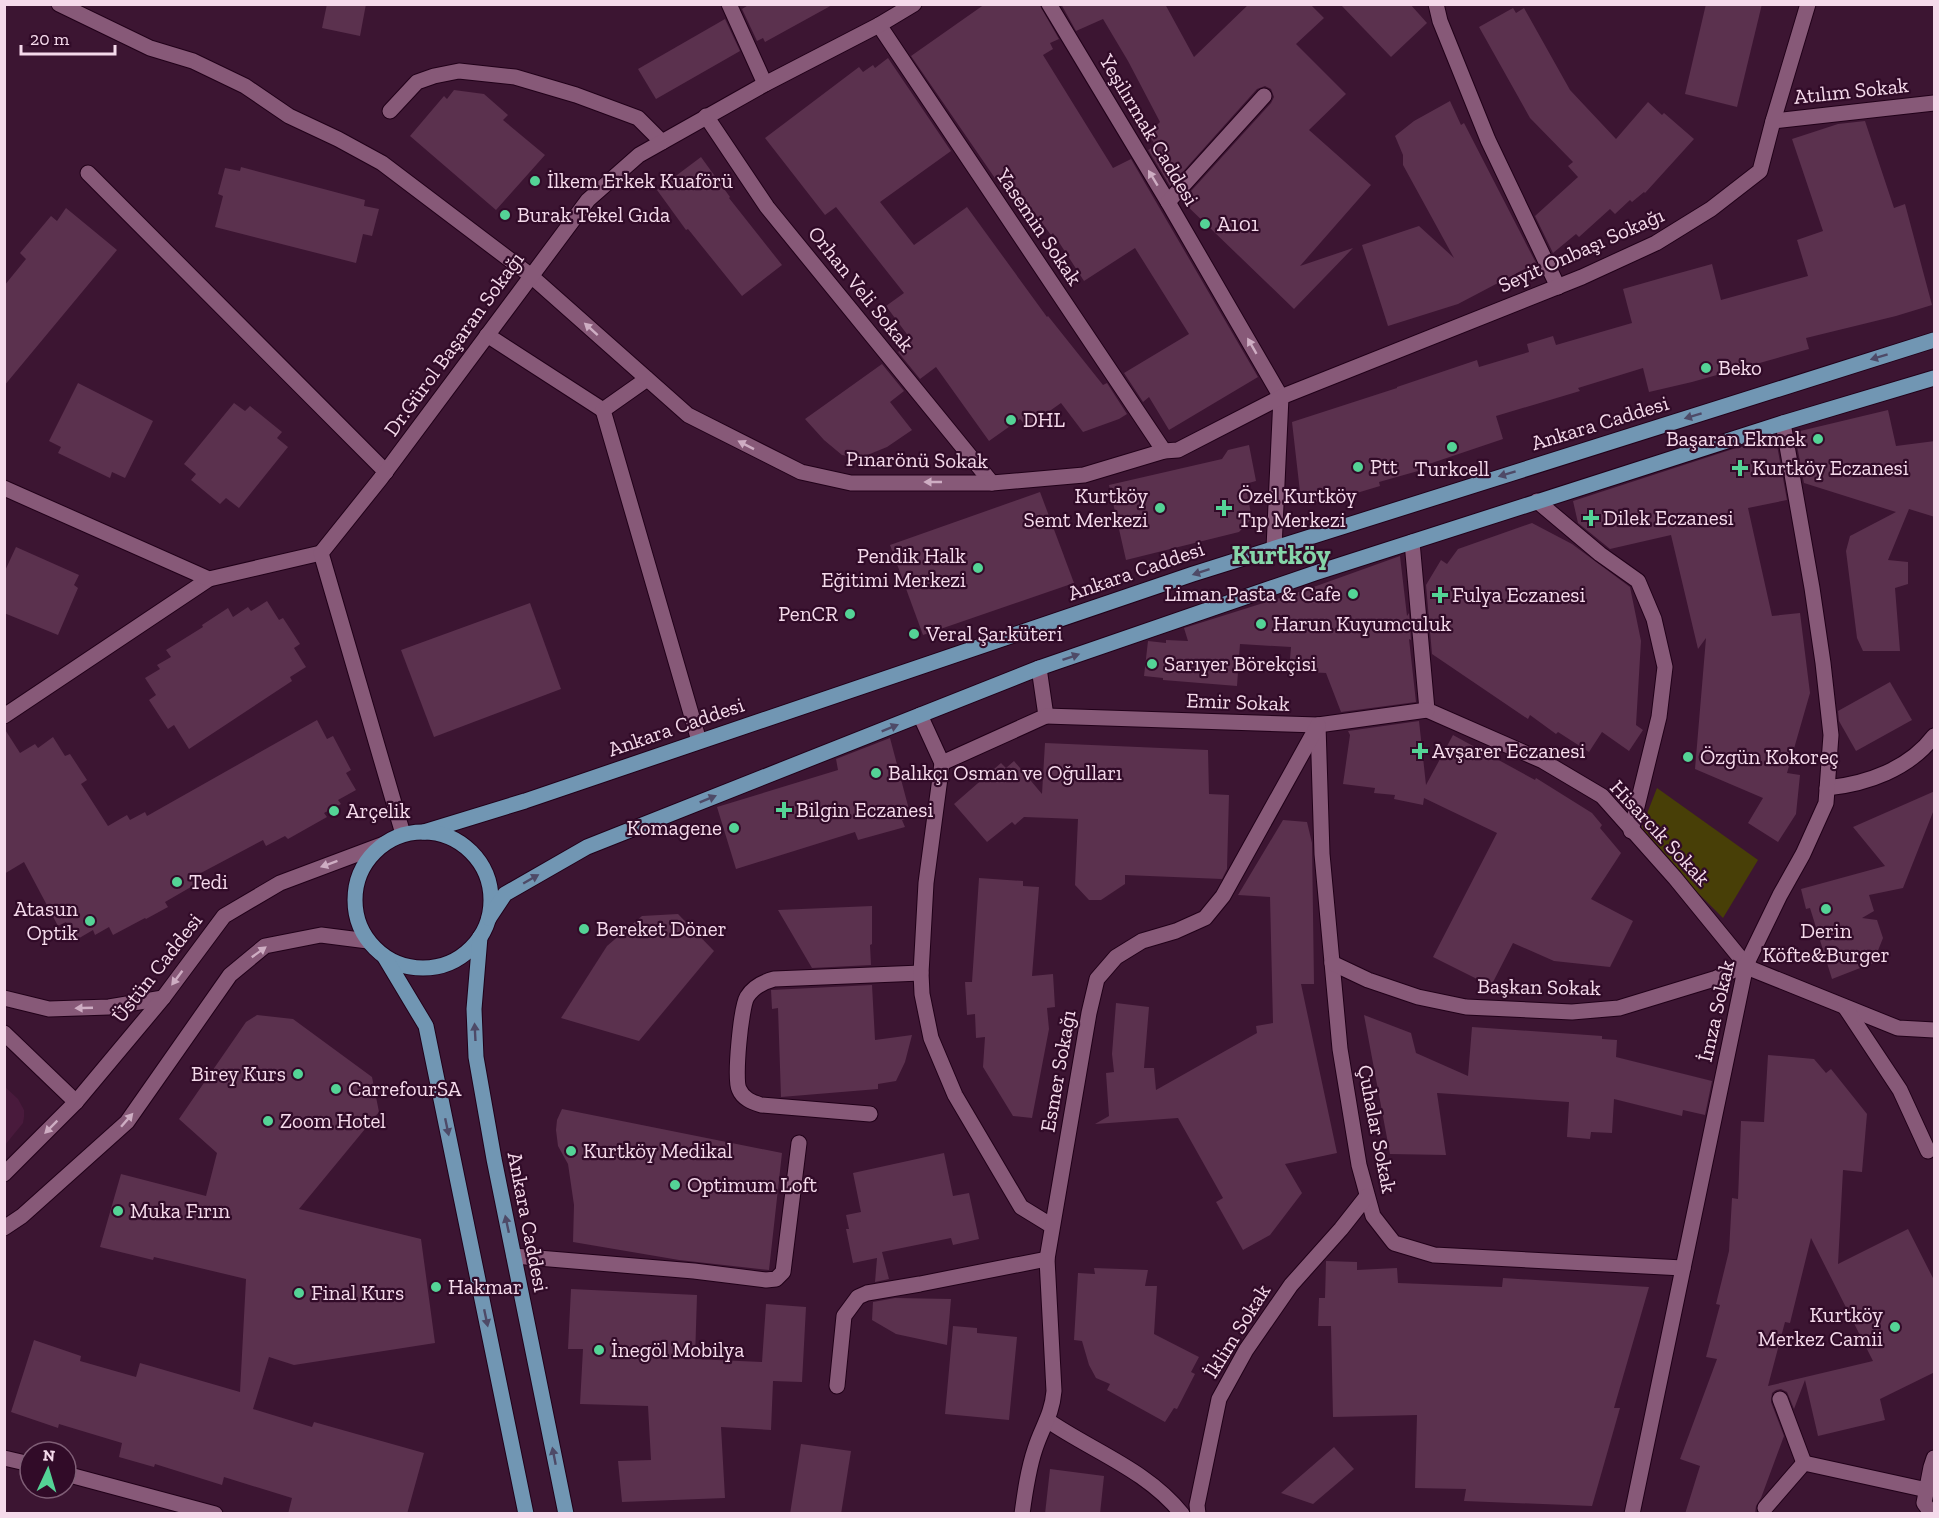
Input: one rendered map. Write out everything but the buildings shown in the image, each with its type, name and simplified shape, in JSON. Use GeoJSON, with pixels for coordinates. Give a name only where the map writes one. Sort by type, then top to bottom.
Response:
{"type":"FeatureCollection","features":[{"type":"Feature","properties":{"kind":"main road","name":"Ankara Caddesi"},"geometry":{"type":"LineString","coordinates":[[424,832],[525,801],[1274,548],[1935,339]]}},
{"type":"Feature","properties":{"kind":"main road"},"geometry":{"type":"LineString","coordinates":[[384,956],[404,965],[425,968],[446,964],[465,953],[480,937],[505,894],[587,847],[1039,668],[1210,608],[1537,501],[1935,378]]}},
{"type":"Feature","properties":{"kind":"main road"},"geometry":{"type":"LineString","coordinates":[[489,918],[491,897],[487,877],[477,859],[463,844],[444,835],[424,832],[403,834],[384,844],[368,859],[358,879],[354,900],[358,922],[368,941],[384,956],[426,1026],[526,1514]]}},
{"type":"Feature","properties":{"kind":"main road","name":"Ankara Caddesi"},"geometry":{"type":"LineString","coordinates":[[480,937],[474,1009],[476,1057],[494,1160],[566,1514]]}},
{"type":"Feature","properties":{"kind":"street","name":"Pınarönü Sokak"},"geometry":{"type":"LineString","coordinates":[[59,4],[150,48],[192,61],[245,86],[289,116],[382,163],[530,275],[688,415],[801,472],[852,483],[992,483],[1084,475],[1164,451],[1178,450],[1281,397]]}},
{"type":"Feature","properties":{"kind":"street"},"geometry":{"type":"LineString","coordinates":[[729,4],[765,84]]}},
{"type":"Feature","properties":{"kind":"street","name":"Dr.Gürol Başaran Sokağı"},"geometry":{"type":"LineString","coordinates":[[321,553],[386,472],[530,275],[588,200],[639,155],[765,84],[879,26],[914,4]]}},
{"type":"Feature","properties":{"kind":"street","name":"Yeşilırmak Caddesi"},"geometry":{"type":"LineString","coordinates":[[1049,4],[1168,202],[1281,397]]}},
{"type":"Feature","properties":{"kind":"street"},"geometry":{"type":"LineString","coordinates":[[1436,4],[1440,21],[1488,140],[1558,287]]}},
{"type":"Feature","properties":{"kind":"street","name":"Seyit Onbaşı Sokağı"},"geometry":{"type":"LineString","coordinates":[[1281,397],[1558,287],[1656,243],[1719,203],[1760,171],[1808,4]]}},
{"type":"Feature","properties":{"kind":"street","name":"Yasemin Sokak"},"geometry":{"type":"LineString","coordinates":[[879,26],[1164,451]]}},
{"type":"Feature","properties":{"kind":"street"},"geometry":{"type":"LineString","coordinates":[[390,111],[417,82],[434,76],[459,71],[515,77],[576,95],[638,118],[662,142]]}},
{"type":"Feature","properties":{"kind":"street"},"geometry":{"type":"LineString","coordinates":[[1168,202],[1264,96]]}},
{"type":"Feature","properties":{"kind":"street","name":"Atılım Sokak"},"geometry":{"type":"LineString","coordinates":[[1773,121],[1935,104]]}},
{"type":"Feature","properties":{"kind":"street","name":"Orhan Veli Sokak"},"geometry":{"type":"LineString","coordinates":[[706,116],[766,207],[992,483]]}},
{"type":"Feature","properties":{"kind":"street"},"geometry":{"type":"LineString","coordinates":[[88,173],[386,472]]}},
{"type":"Feature","properties":{"kind":"street"},"geometry":{"type":"LineString","coordinates":[[487,335],[603,410],[699,741]]}},
{"type":"Feature","properties":{"kind":"street"},"geometry":{"type":"LineString","coordinates":[[603,410],[647,379]]}},
{"type":"Feature","properties":{"kind":"street"},"geometry":{"type":"LineString","coordinates":[[1274,548],[1281,397]]}},
{"type":"Feature","properties":{"kind":"street","name":"İmza Sokak"},"geometry":{"type":"LineString","coordinates":[[1632,1514],[1746,965],[1803,854],[1826,803],[1831,735],[1823,663],[1784,423]]}},
{"type":"Feature","properties":{"kind":"street"},"geometry":{"type":"LineString","coordinates":[[4,488],[209,579]]}},
{"type":"Feature","properties":{"kind":"street"},"geometry":{"type":"LineString","coordinates":[[1537,501],[1600,554],[1638,581],[1654,619],[1665,667],[1659,717],[1631,831]]}},
{"type":"Feature","properties":{"kind":"street"},"geometry":{"type":"LineString","coordinates":[[1413,542],[1427,710]]}},
{"type":"Feature","properties":{"kind":"street"},"geometry":{"type":"LineString","coordinates":[[4,716],[209,579],[321,553],[403,834]]}},
{"type":"Feature","properties":{"kind":"street"},"geometry":{"type":"LineString","coordinates":[[942,764],[1046,716],[1039,668]]}},
{"type":"Feature","properties":{"kind":"street","name":"Hisarcık Sokak"},"geometry":{"type":"LineString","coordinates":[[1427,710],[1544,761],[1602,796],[1675,878],[1746,965],[1898,1028],[1935,1030]]}},
{"type":"Feature","properties":{"kind":"street","name":"Emir Sokak"},"geometry":{"type":"LineString","coordinates":[[1046,716],[1318,725],[1427,710]]}},
{"type":"Feature","properties":{"kind":"street"},"geometry":{"type":"LineString","coordinates":[[920,715],[942,764],[926,884],[921,973],[922,994],[931,1038],[955,1095],[1021,1207],[1052,1226]]}},
{"type":"Feature","properties":{"kind":"street","name":"Çuhalar Sokak"},"geometry":{"type":"LineString","coordinates":[[1318,725],[1322,854],[1340,1049],[1359,1165],[1372,1216],[1394,1243],[1434,1255],[1683,1268]]}},
{"type":"Feature","properties":{"kind":"street","name":"Esmer Sokağı"},"geometry":{"type":"LineString","coordinates":[[1022,1514],[1029,1468],[1053,1408],[1047,1259],[1089,1013],[1097,979],[1116,957],[1142,941],[1176,931],[1206,918],[1223,896],[1318,725]]}},
{"type":"Feature","properties":{"kind":"street"},"geometry":{"type":"LineString","coordinates":[[1827,788],[1852,785],[1879,776],[1911,760],[1935,736]]}},
{"type":"Feature","properties":{"kind":"street","name":"Üstün Caddesi"},"geometry":{"type":"LineString","coordinates":[[4,1174],[76,1102],[163,998],[224,916],[280,883],[384,844]]}},
{"type":"Feature","properties":{"kind":"street"},"geometry":{"type":"LineString","coordinates":[[4,1228],[22,1216],[127,1122],[230,975],[265,946],[321,935],[368,941]]}},
{"type":"Feature","properties":{"kind":"street","name":"Başkan Sokak"},"geometry":{"type":"LineString","coordinates":[[1332,963],[1368,980],[1418,997],[1456,1005],[1520,1011],[1572,1012],[1619,1008],[1714,979],[1746,965]]}},
{"type":"Feature","properties":{"kind":"street"},"geometry":{"type":"LineString","coordinates":[[870,1114],[761,1105],[744,1096],[737,1082],[744,1006],[751,991],[774,979],[921,973]]}},
{"type":"Feature","properties":{"kind":"street"},"geometry":{"type":"LineString","coordinates":[[4,998],[49,1009],[109,1007],[163,998]]}},
{"type":"Feature","properties":{"kind":"street"},"geometry":{"type":"LineString","coordinates":[[1845,1007],[1900,1090],[1928,1151]]}},
{"type":"Feature","properties":{"kind":"street"},"geometry":{"type":"LineString","coordinates":[[4,1033],[76,1102]]}},
{"type":"Feature","properties":{"kind":"street"},"geometry":{"type":"LineString","coordinates":[[514,1256],[776,1279],[783,1272],[799,1143]]}},
{"type":"Feature","properties":{"kind":"street","name":"İklim Sokak"},"geometry":{"type":"LineString","coordinates":[[1198,1514],[1197,1505],[1219,1399],[1224,1389],[1246,1350],[1291,1285],[1367,1196]]}},
{"type":"Feature","properties":{"kind":"street"},"geometry":{"type":"LineString","coordinates":[[837,1386],[844,1316],[858,1297],[867,1293],[1047,1259]]}},
{"type":"Feature","properties":{"kind":"street"},"geometry":{"type":"LineString","coordinates":[[1780,1399],[1804,1463]]}},
{"type":"Feature","properties":{"kind":"street"},"geometry":{"type":"LineString","coordinates":[[1047,1420],[1071,1437],[1134,1470],[1175,1505],[1182,1514]]}},
{"type":"Feature","properties":{"kind":"street"},"geometry":{"type":"LineString","coordinates":[[1932,1514],[1924,1503],[1935,1458]]}},
{"type":"Feature","properties":{"kind":"street"},"geometry":{"type":"LineString","coordinates":[[1804,1463],[1927,1490]]}},
{"type":"Feature","properties":{"kind":"street"},"geometry":{"type":"LineString","coordinates":[[1766,1508],[1804,1463]]}},
{"type":"Feature","properties":{"kind":"street"},"geometry":{"type":"LineString","coordinates":[[78,1477],[215,1514]]}},
{"type":"Feature","properties":{"kind":"shaded area"},"geometry":{"type":"Polygon","coordinates":[[[1657,788],[1758,860],[1723,918],[1639,834],[1657,788]]]}},
{"type":"Feature","properties":{"kind":"shaded area"},"geometry":{"type":"Polygon","coordinates":[[[4,1086],[18,1099],[24,1110],[23,1123],[5,1145],[4,1086]]]}},
{"type":"Feature","properties":{"kind":"place","name":"İlkem Erkek Kuaförü"},"geometry":{"type":"Point","coordinates":[535,181]}},
{"type":"Feature","properties":{"kind":"place","name":"Burak Tekel Gıda"},"geometry":{"type":"Point","coordinates":[505,215]}},
{"type":"Feature","properties":{"kind":"place","name":"A101"},"geometry":{"type":"Point","coordinates":[1205,224]}},
{"type":"Feature","properties":{"kind":"place","name":"Beko"},"geometry":{"type":"Point","coordinates":[1706,368]}},
{"type":"Feature","properties":{"kind":"place","name":"DHL"},"geometry":{"type":"Point","coordinates":[1011,420]}},
{"type":"Feature","properties":{"kind":"place","name":"Başaran Ekmek"},"geometry":{"type":"Point","coordinates":[1818,439]}},
{"type":"Feature","properties":{"kind":"place","name":"Turkcell"},"geometry":{"type":"Point","coordinates":[1452,447]}},
{"type":"Feature","properties":{"kind":"place","name":"Ptt"},"geometry":{"type":"Point","coordinates":[1358,467]}},
{"type":"Feature","properties":{"kind":"place","name":"Kurtköy Eczanesi"},"geometry":{"type":"Point","coordinates":[1740,468]}},
{"type":"Feature","properties":{"kind":"place","name":"Kurtköy Semt Merkezi"},"geometry":{"type":"Point","coordinates":[1160,508]}},
{"type":"Feature","properties":{"kind":"place","name":"Özel Kurtköy Tıp Merkezi"},"geometry":{"type":"Point","coordinates":[1224,508]}},
{"type":"Feature","properties":{"kind":"place","name":"Dilek Eczanesi"},"geometry":{"type":"Point","coordinates":[1591,518]}},
{"type":"Feature","properties":{"kind":"place","name":"Pendik Halk Eğitimi Merkezi"},"geometry":{"type":"Point","coordinates":[978,568]}},
{"type":"Feature","properties":{"kind":"place","name":"Liman Pasta & Cafe"},"geometry":{"type":"Point","coordinates":[1353,594]}},
{"type":"Feature","properties":{"kind":"place","name":"Fulya Eczanesi"},"geometry":{"type":"Point","coordinates":[1440,595]}},
{"type":"Feature","properties":{"kind":"place","name":"PenCR"},"geometry":{"type":"Point","coordinates":[850,614]}},
{"type":"Feature","properties":{"kind":"place","name":"Harun Kuyumculuk"},"geometry":{"type":"Point","coordinates":[1261,624]}},
{"type":"Feature","properties":{"kind":"place","name":"Veral Şarküteri"},"geometry":{"type":"Point","coordinates":[914,634]}},
{"type":"Feature","properties":{"kind":"place","name":"Sarıyer Börekçisi"},"geometry":{"type":"Point","coordinates":[1152,664]}},
{"type":"Feature","properties":{"kind":"place","name":"Avşarer Eczanesi"},"geometry":{"type":"Point","coordinates":[1420,751]}},
{"type":"Feature","properties":{"kind":"place","name":"Özgün Kokoreç"},"geometry":{"type":"Point","coordinates":[1688,757]}},
{"type":"Feature","properties":{"kind":"place","name":"Balıkçı Osman ve Oğulları"},"geometry":{"type":"Point","coordinates":[876,773]}},
{"type":"Feature","properties":{"kind":"place","name":"Bilgin Eczanesi"},"geometry":{"type":"Point","coordinates":[784,810]}},
{"type":"Feature","properties":{"kind":"place","name":"Arçelik"},"geometry":{"type":"Point","coordinates":[334,811]}},
{"type":"Feature","properties":{"kind":"place","name":"Komagene"},"geometry":{"type":"Point","coordinates":[734,828]}},
{"type":"Feature","properties":{"kind":"place","name":"Tedi"},"geometry":{"type":"Point","coordinates":[177,882]}},
{"type":"Feature","properties":{"kind":"place","name":"Derin Köfte&Burger"},"geometry":{"type":"Point","coordinates":[1826,909]}},
{"type":"Feature","properties":{"kind":"place","name":"Atasun Optik"},"geometry":{"type":"Point","coordinates":[90,921]}},
{"type":"Feature","properties":{"kind":"place","name":"Bereket Döner"},"geometry":{"type":"Point","coordinates":[584,929]}},
{"type":"Feature","properties":{"kind":"place","name":"Birey Kurs"},"geometry":{"type":"Point","coordinates":[298,1074]}},
{"type":"Feature","properties":{"kind":"place","name":"CarrefourSA"},"geometry":{"type":"Point","coordinates":[336,1089]}},
{"type":"Feature","properties":{"kind":"place","name":"Zoom Hotel"},"geometry":{"type":"Point","coordinates":[268,1121]}},
{"type":"Feature","properties":{"kind":"place","name":"Kurtköy Medikal"},"geometry":{"type":"Point","coordinates":[571,1151]}},
{"type":"Feature","properties":{"kind":"place","name":"Optimum Loft"},"geometry":{"type":"Point","coordinates":[675,1185]}},
{"type":"Feature","properties":{"kind":"place","name":"Muka Fırın"},"geometry":{"type":"Point","coordinates":[118,1211]}},
{"type":"Feature","properties":{"kind":"place","name":"Hakmar"},"geometry":{"type":"Point","coordinates":[436,1287]}},
{"type":"Feature","properties":{"kind":"place","name":"Final Kurs"},"geometry":{"type":"Point","coordinates":[299,1293]}},
{"type":"Feature","properties":{"kind":"place","name":"Kurtköy Merkez Camii"},"geometry":{"type":"Point","coordinates":[1895,1327]}},
{"type":"Feature","properties":{"kind":"place","name":"İnegöl Mobilya"},"geometry":{"type":"Point","coordinates":[599,1350]}},
{"type":"Feature","properties":{"kind":"district","name":"Kurtköy"},"geometry":{"type":"Point","coordinates":[1281,555]}}]}
